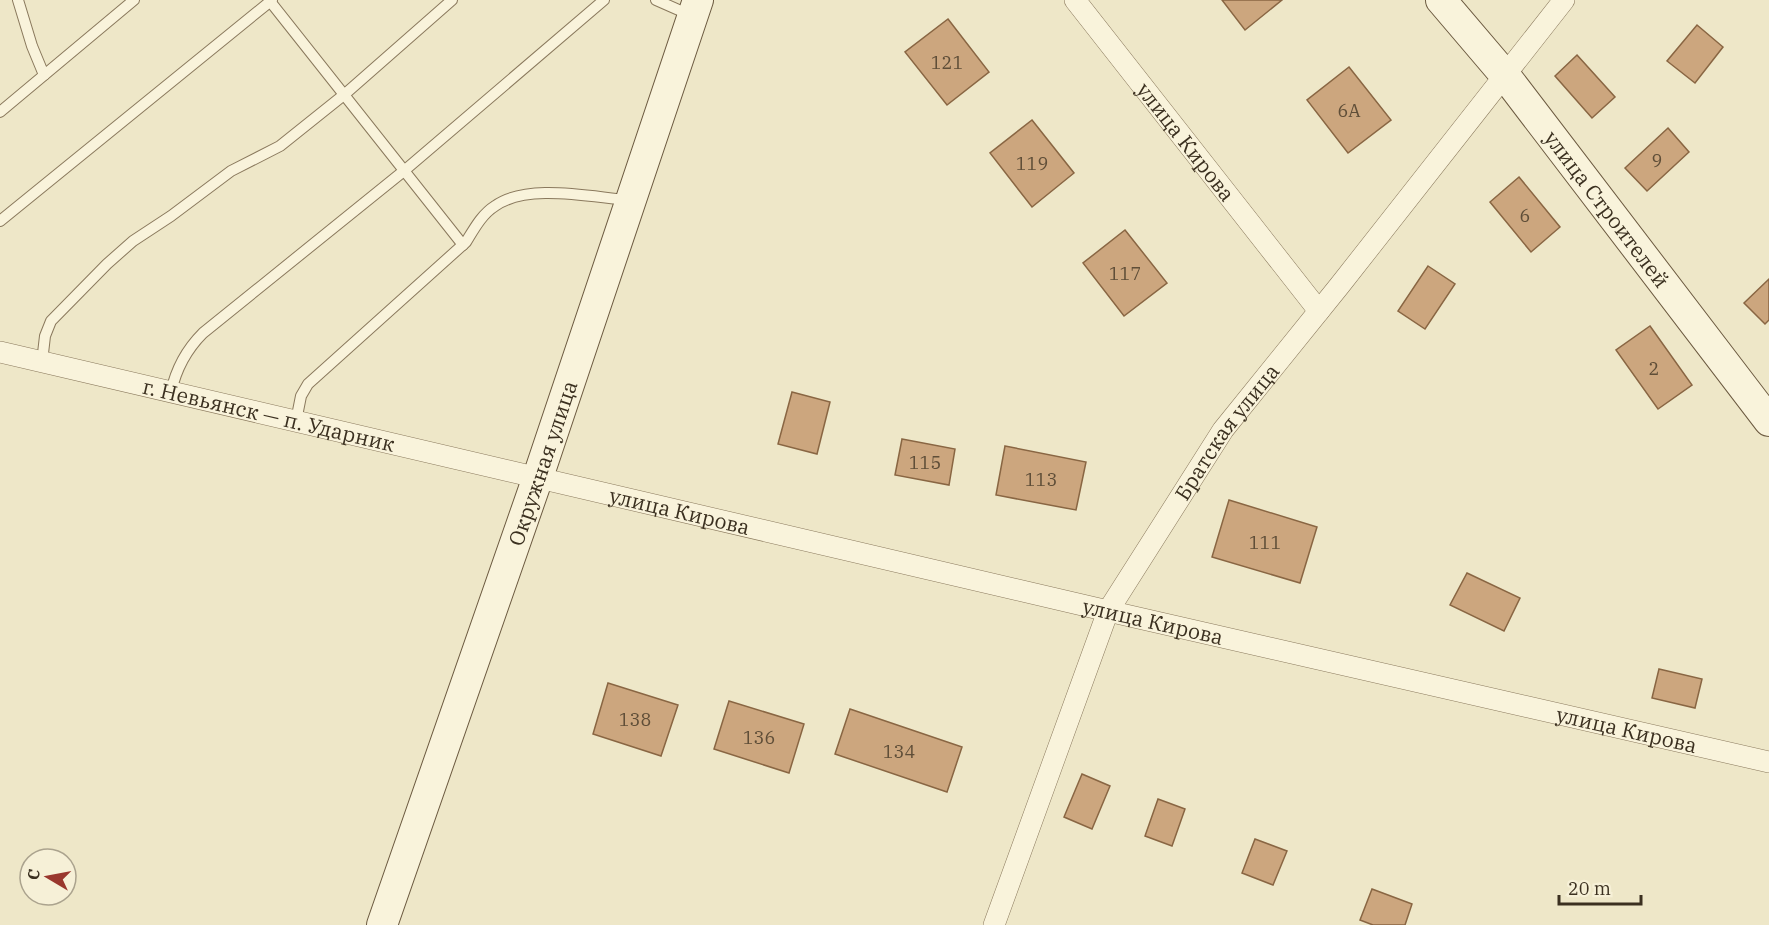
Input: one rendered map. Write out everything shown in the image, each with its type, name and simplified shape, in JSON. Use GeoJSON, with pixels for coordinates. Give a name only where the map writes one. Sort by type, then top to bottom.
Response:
{"type":"FeatureCollection","features":[{"type":"Feature","properties":{"kind":"street","name":"улица Кирова"},"geometry":{"type":"LineString","coordinates":[[1075,0],[1319,312]]}},
{"type":"Feature","properties":{"kind":"street","name":"улица Строителей"},"geometry":{"type":"LineString","coordinates":[[1441,0],[1504,74],[1769,421]]}},
{"type":"Feature","properties":{"kind":"street","name":"Братская улица"},"geometry":{"type":"LineString","coordinates":[[994,925],[1108,611],[1223,430],[1319,312],[1564,0]]}},
{"type":"Feature","properties":{"kind":"street","name":"Окружная улица"},"geometry":{"type":"LineString","coordinates":[[382,925],[538,477],[695,8]]}},
{"type":"Feature","properties":{"kind":"street","name":"г. Невьянск — п. Ударник"},"geometry":{"type":"LineString","coordinates":[[0,352],[538,477]]}},
{"type":"Feature","properties":{"kind":"street","name":"улица Кирова"},"geometry":{"type":"LineString","coordinates":[[538,477],[1108,611],[1769,762]]}},
{"type":"Feature","properties":{"kind":"lane"},"geometry":{"type":"LineString","coordinates":[[18,0],[32,46],[45,75]]}},
{"type":"Feature","properties":{"kind":"lane"},"geometry":{"type":"LineString","coordinates":[[0,112],[134,0]]}},
{"type":"Feature","properties":{"kind":"lane"},"geometry":{"type":"LineString","coordinates":[[0,221],[271,0],[463,245]]}},
{"type":"Feature","properties":{"kind":"lane"},"geometry":{"type":"LineString","coordinates":[[42,362],[45,336],[51,321],[133,241],[231,171],[280,146],[345,94],[452,0]]}},
{"type":"Feature","properties":{"kind":"lane"},"geometry":{"type":"LineString","coordinates":[[171,392],[181,361],[203,333],[405,170],[603,0]]}},
{"type":"Feature","properties":{"kind":"lane"},"geometry":{"type":"LineString","coordinates":[[656,0],[695,8]]}},
{"type":"Feature","properties":{"kind":"lane"},"geometry":{"type":"LineString","coordinates":[[296,421],[302,396],[308,384],[463,245],[493,207],[518,195],[558,194],[631,201]]}},
{"type":"Feature","properties":{"kind":"building"},"geometry":{"type":"Polygon","coordinates":[[[1222,0],[1282,0],[1245,30],[1222,0]]]}},
{"type":"Feature","properties":{"kind":"building"},"geometry":{"type":"Polygon","coordinates":[[[948,19],[989,72],[947,105],[905,52],[948,19]]]}},
{"type":"Feature","properties":{"kind":"building"},"geometry":{"type":"Polygon","coordinates":[[[1697,25],[1723,47],[1695,83],[1667,61],[1697,25]]]}},
{"type":"Feature","properties":{"kind":"building"},"geometry":{"type":"Polygon","coordinates":[[[1577,55],[1615,97],[1592,118],[1555,76],[1577,55]]]}},
{"type":"Feature","properties":{"kind":"building"},"geometry":{"type":"Polygon","coordinates":[[[1349,67],[1391,120],[1348,153],[1307,100],[1349,67]]]}},
{"type":"Feature","properties":{"kind":"building"},"geometry":{"type":"Polygon","coordinates":[[[1032,120],[1074,173],[1032,207],[990,153],[1032,120]]]}},
{"type":"Feature","properties":{"kind":"building"},"geometry":{"type":"Polygon","coordinates":[[[1668,128],[1689,152],[1647,191],[1625,168],[1668,128]]]}},
{"type":"Feature","properties":{"kind":"building"},"geometry":{"type":"Polygon","coordinates":[[[1519,177],[1560,227],[1531,252],[1490,202],[1519,177]]]}},
{"type":"Feature","properties":{"kind":"building"},"geometry":{"type":"Polygon","coordinates":[[[1125,230],[1167,283],[1124,316],[1083,263],[1125,230]]]}},
{"type":"Feature","properties":{"kind":"building"},"geometry":{"type":"Polygon","coordinates":[[[1428,266],[1455,284],[1425,329],[1398,311],[1428,266]]]}},
{"type":"Feature","properties":{"kind":"building"},"geometry":{"type":"Polygon","coordinates":[[[1769,279],[1769,320],[1765,324],[1744,303],[1769,279]]]}},
{"type":"Feature","properties":{"kind":"building"},"geometry":{"type":"Polygon","coordinates":[[[1650,326],[1692,385],[1658,409],[1616,350],[1650,326]]]}},
{"type":"Feature","properties":{"kind":"building"},"geometry":{"type":"Polygon","coordinates":[[[792,392],[830,402],[817,454],[778,444],[792,392]]]}},
{"type":"Feature","properties":{"kind":"building"},"geometry":{"type":"Polygon","coordinates":[[[902,439],[955,449],[949,485],[895,475],[902,439]]]}},
{"type":"Feature","properties":{"kind":"building"},"geometry":{"type":"Polygon","coordinates":[[[1005,446],[1086,462],[1076,510],[996,495],[1005,446]]]}},
{"type":"Feature","properties":{"kind":"building"},"geometry":{"type":"Polygon","coordinates":[[[1229,500],[1317,527],[1300,583],[1212,557],[1229,500]]]}},
{"type":"Feature","properties":{"kind":"building"},"geometry":{"type":"Polygon","coordinates":[[[1467,573],[1520,598],[1504,631],[1450,605],[1467,573]]]}},
{"type":"Feature","properties":{"kind":"building"},"geometry":{"type":"Polygon","coordinates":[[[1659,669],[1702,679],[1695,708],[1652,698],[1659,669]]]}},
{"type":"Feature","properties":{"kind":"building"},"geometry":{"type":"Polygon","coordinates":[[[608,683],[678,705],[661,756],[593,734],[608,683]]]}},
{"type":"Feature","properties":{"kind":"building"},"geometry":{"type":"Polygon","coordinates":[[[729,701],[804,724],[789,773],[714,749],[729,701]]]}},
{"type":"Feature","properties":{"kind":"building"},"geometry":{"type":"Polygon","coordinates":[[[850,709],[962,747],[947,792],[835,754],[850,709]]]}},
{"type":"Feature","properties":{"kind":"building"},"geometry":{"type":"Polygon","coordinates":[[[1082,774],[1110,786],[1092,829],[1064,817],[1082,774]]]}},
{"type":"Feature","properties":{"kind":"building"},"geometry":{"type":"Polygon","coordinates":[[[1158,799],[1185,809],[1172,846],[1145,836],[1158,799]]]}},
{"type":"Feature","properties":{"kind":"building"},"geometry":{"type":"Polygon","coordinates":[[[1255,839],[1287,851],[1273,885],[1242,873],[1255,839]]]}},
{"type":"Feature","properties":{"kind":"building"},"geometry":{"type":"Polygon","coordinates":[[[1372,889],[1412,904],[1405,925],[1373,925],[1360,920],[1372,889]]]}}]}
